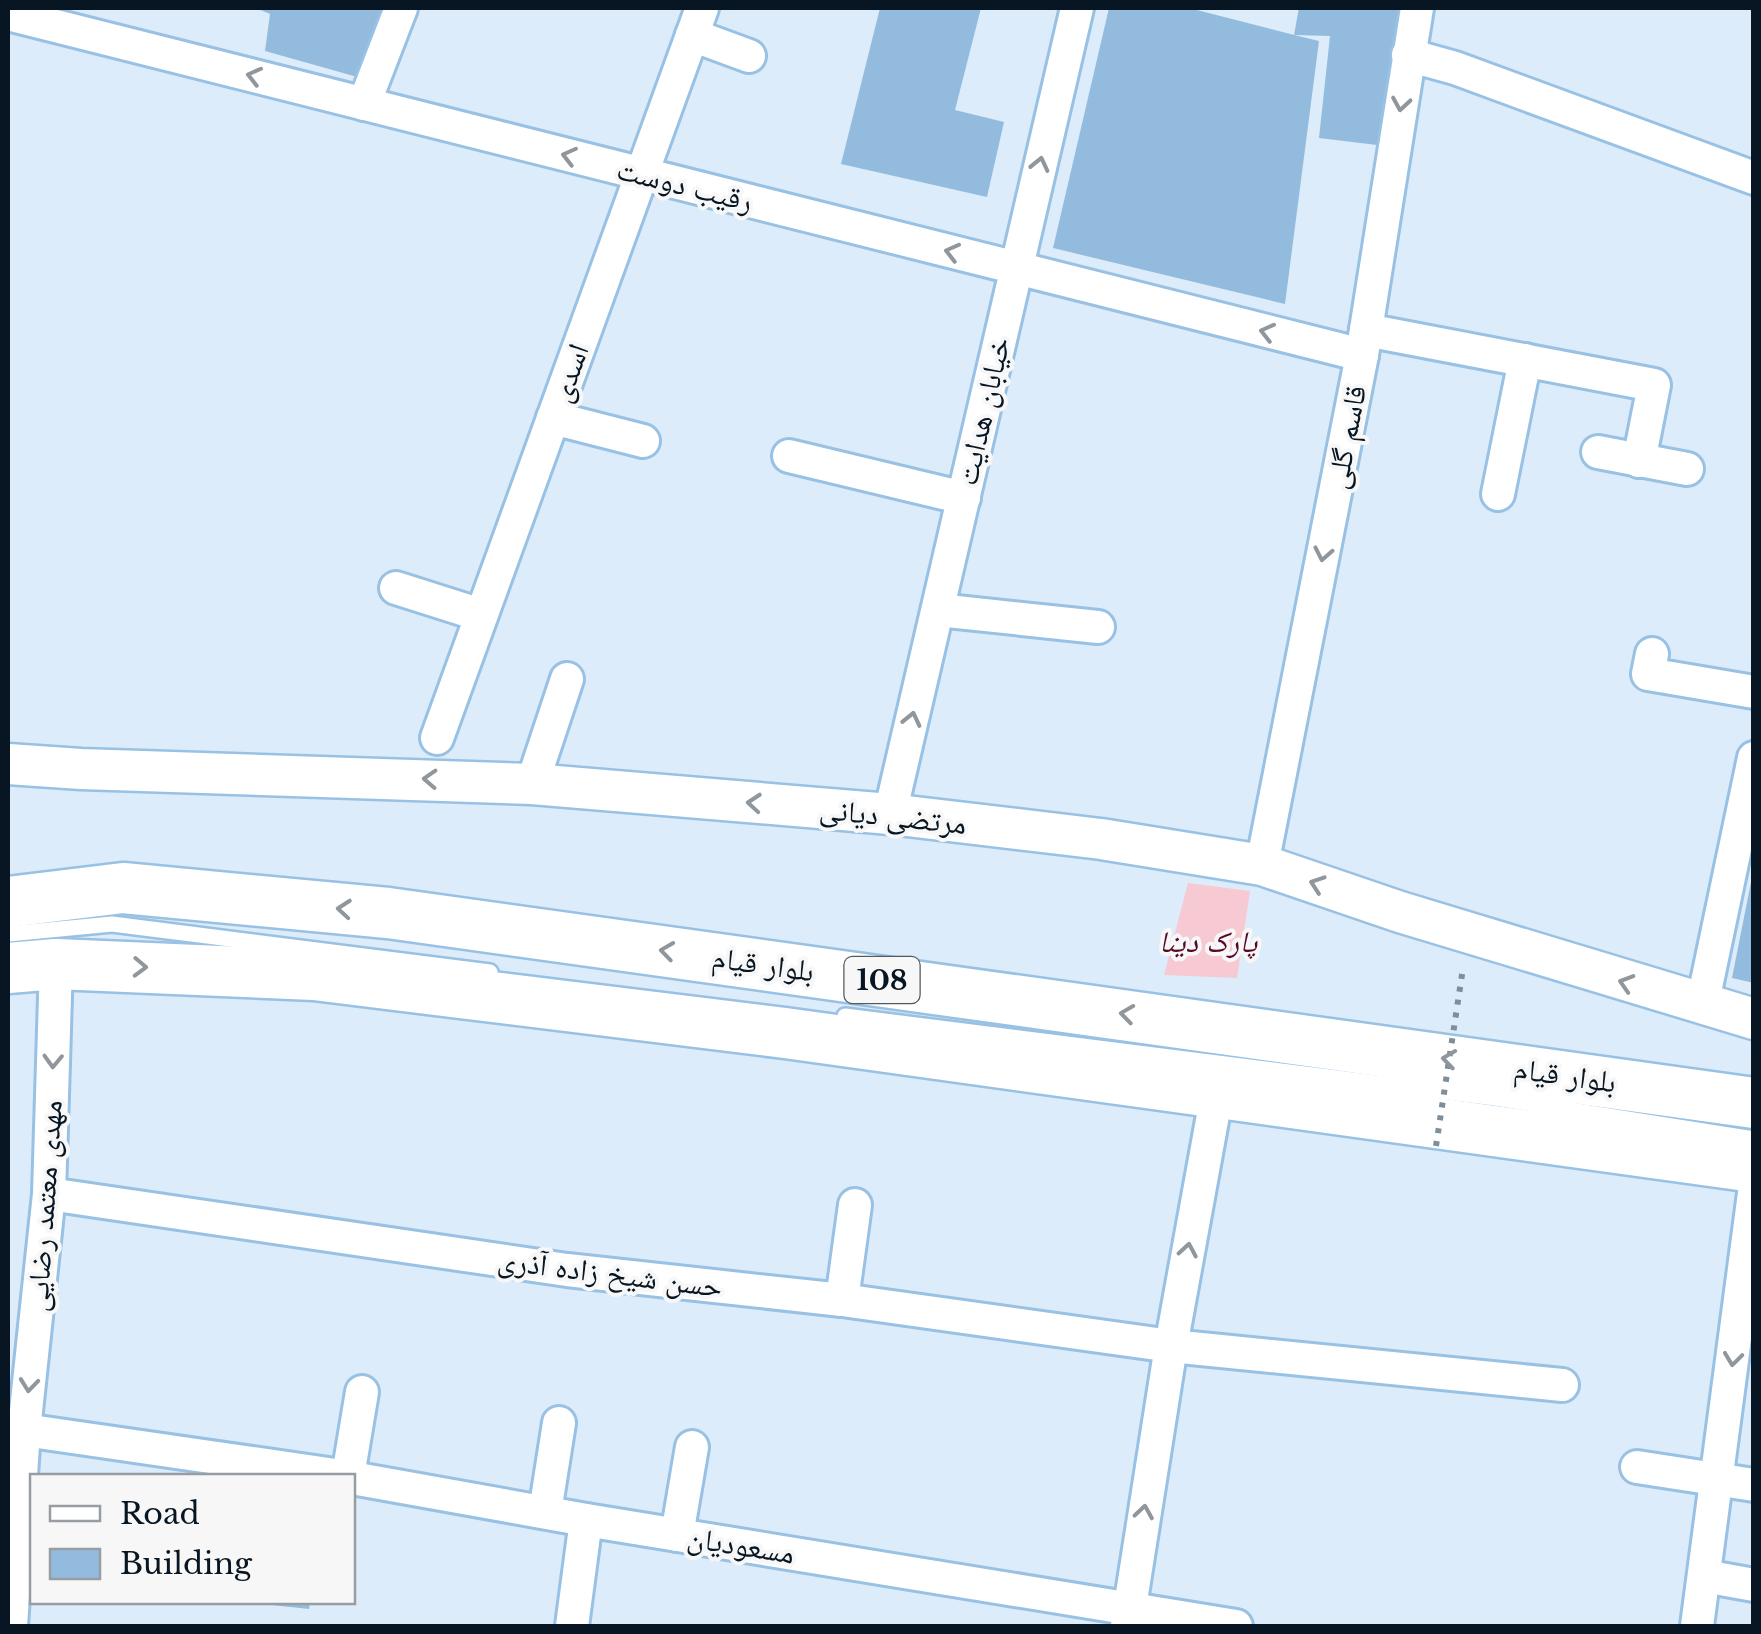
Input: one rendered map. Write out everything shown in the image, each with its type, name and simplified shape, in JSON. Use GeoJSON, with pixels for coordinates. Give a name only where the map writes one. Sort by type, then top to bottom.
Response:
{"type":"FeatureCollection","features":[{"type":"Feature","properties":{"kind":"main road","name":"بلوار قیام"},"geometry":{"type":"LineString","coordinates":[[8,902],[124,888],[388,912],[1754,1103]]}},
{"type":"Feature","properties":{"kind":"main road","name":"108"},"geometry":{"type":"LineString","coordinates":[[32,966],[314,975],[785,1033],[1754,1167]]}},
{"type":"Feature","properties":{"kind":"street"},"geometry":{"type":"LineString","coordinates":[[364,104],[401,8]]}},
{"type":"Feature","properties":{"kind":"street","name":"خیابان‌ هدایت"},"geometry":{"type":"LineString","coordinates":[[890,814],[1077,8]]}},
{"type":"Feature","properties":{"kind":"street","name":"قاسم گلی"},"geometry":{"type":"LineString","coordinates":[[1262,865],[1364,343],[1417,8]]}},
{"type":"Feature","properties":{"kind":"street","name":"رقیب دوست"},"geometry":{"type":"LineString","coordinates":[[8,14],[1016,268],[1364,343],[1525,360],[1654,385],[1639,460]]}},
{"type":"Feature","properties":{"kind":"street"},"geometry":{"type":"LineString","coordinates":[[697,21],[749,56]]}},
{"type":"Feature","properties":{"kind":"street","name":"اسدی"},"geometry":{"type":"LineString","coordinates":[[437,738],[697,21]]}},
{"type":"Feature","properties":{"kind":"street"},"geometry":{"type":"LineString","coordinates":[[1408,55],[1455,68],[1754,178]]}},
{"type":"Feature","properties":{"kind":"street"},"geometry":{"type":"LineString","coordinates":[[1498,494],[1525,360]]}},
{"type":"Feature","properties":{"kind":"street"},"geometry":{"type":"LineString","coordinates":[[553,418],[643,441]]}},
{"type":"Feature","properties":{"kind":"street"},"geometry":{"type":"LineString","coordinates":[[1598,452],[1687,468]]}},
{"type":"Feature","properties":{"kind":"street"},"geometry":{"type":"LineString","coordinates":[[789,456],[964,498]]}},
{"type":"Feature","properties":{"kind":"street"},"geometry":{"type":"LineString","coordinates":[[396,588],[481,615]]}},
{"type":"Feature","properties":{"kind":"street"},"geometry":{"type":"LineString","coordinates":[[938,610],[1098,626]]}},
{"type":"Feature","properties":{"kind":"street"},"geometry":{"type":"LineString","coordinates":[[1652,654],[1648,674],[1754,692]]}},
{"type":"Feature","properties":{"kind":"street"},"geometry":{"type":"LineString","coordinates":[[532,784],[567,679]]}},
{"type":"Feature","properties":{"kind":"street"},"geometry":{"type":"LineString","coordinates":[[1702,1006],[1754,758]]}},
{"type":"Feature","properties":{"kind":"street","name":"مرتضی دیانی"},"geometry":{"type":"LineString","coordinates":[[8,764],[532,784],[890,814],[1100,839],[1262,865],[1400,912],[1754,1020]]}},
{"type":"Feature","properties":{"kind":"street","name":"مهدی معتمد رضایی"},"geometry":{"type":"LineString","coordinates":[[11,1626],[24,1430],[50,1194],[32,966]]}},
{"type":"Feature","properties":{"kind":"street"},"geometry":{"type":"LineString","coordinates":[[1128,1618],[1170,1346],[1217,1093]]}},
{"type":"Feature","properties":{"kind":"street"},"geometry":{"type":"LineString","coordinates":[[1697,1626],[1754,1193]]}},
{"type":"Feature","properties":{"kind":"street","name":"حسن شیخ زاده آذری"},"geometry":{"type":"LineString","coordinates":[[50,1194],[567,1270],[842,1300],[1170,1346],[1562,1384]]}},
{"type":"Feature","properties":{"kind":"street"},"geometry":{"type":"LineString","coordinates":[[842,1300],[855,1205]]}},
{"type":"Feature","properties":{"kind":"street"},"geometry":{"type":"LineString","coordinates":[[348,1474],[362,1392]]}},
{"type":"Feature","properties":{"kind":"street"},"geometry":{"type":"LineString","coordinates":[[545,1512],[559,1423]]}},
{"type":"Feature","properties":{"kind":"street","name":"مسعودیان"},"geometry":{"type":"LineString","coordinates":[[24,1430],[176,1464],[308,1474]]}},
{"type":"Feature","properties":{"kind":"street"},"geometry":{"type":"LineString","coordinates":[[677,1534],[692,1447]]}},
{"type":"Feature","properties":{"kind":"street"},"geometry":{"type":"LineString","coordinates":[[1638,1468],[1754,1485]]}},
{"type":"Feature","properties":{"kind":"street","name":"مسعودیان"},"geometry":{"type":"LineString","coordinates":[[355,1478],[1128,1618],[1236,1626]]}},
{"type":"Feature","properties":{"kind":"street"},"geometry":{"type":"LineString","coordinates":[[572,1626],[586,1520]]}},
{"type":"Feature","properties":{"kind":"street"},"geometry":{"type":"LineString","coordinates":[[1704,1576],[1754,1585]]}},
{"type":"Feature","properties":{"kind":"lane"},"geometry":{"type":"LineString","coordinates":[[8,934],[112,924],[507,974]]}},
{"type":"Feature","properties":{"kind":"lane"},"geometry":{"type":"LineString","coordinates":[[823,1014],[1495,1098],[1754,1140]]}},
{"type":"Feature","properties":{"kind":"path"},"geometry":{"type":"LineString","coordinates":[[1436,1146],[1463,968]]}},
{"type":"Feature","properties":{"kind":"green space","name":"پارک دینا"},"geometry":{"type":"Polygon","coordinates":[[[1188,883],[1250,891],[1237,978],[1164,975],[1188,883]]]}},
{"type":"Feature","properties":{"kind":"building"},"geometry":{"type":"Polygon","coordinates":[[[256,8],[388,8],[361,78],[265,51],[270,14],[256,8]]]}},
{"type":"Feature","properties":{"kind":"building"},"geometry":{"type":"Polygon","coordinates":[[[880,8],[981,8],[955,110],[1004,122],[987,197],[841,164],[880,8]]]}},
{"type":"Feature","properties":{"kind":"building"},"geometry":{"type":"Polygon","coordinates":[[[1109,8],[1189,8],[1319,41],[1285,304],[1053,248],[1109,8]]]}},
{"type":"Feature","properties":{"kind":"building"},"geometry":{"type":"Polygon","coordinates":[[[1299,8],[1401,8],[1377,145],[1319,138],[1330,36],[1294,35],[1299,8]]]}},
{"type":"Feature","properties":{"kind":"building"},"geometry":{"type":"Polygon","coordinates":[[[1754,878],[1754,983],[1732,978],[1754,878]]]}},
{"type":"Feature","properties":{"kind":"building"},"geometry":{"type":"Polygon","coordinates":[[[262,1604],[310,1604],[309,1609],[262,1604]]]}}]}
